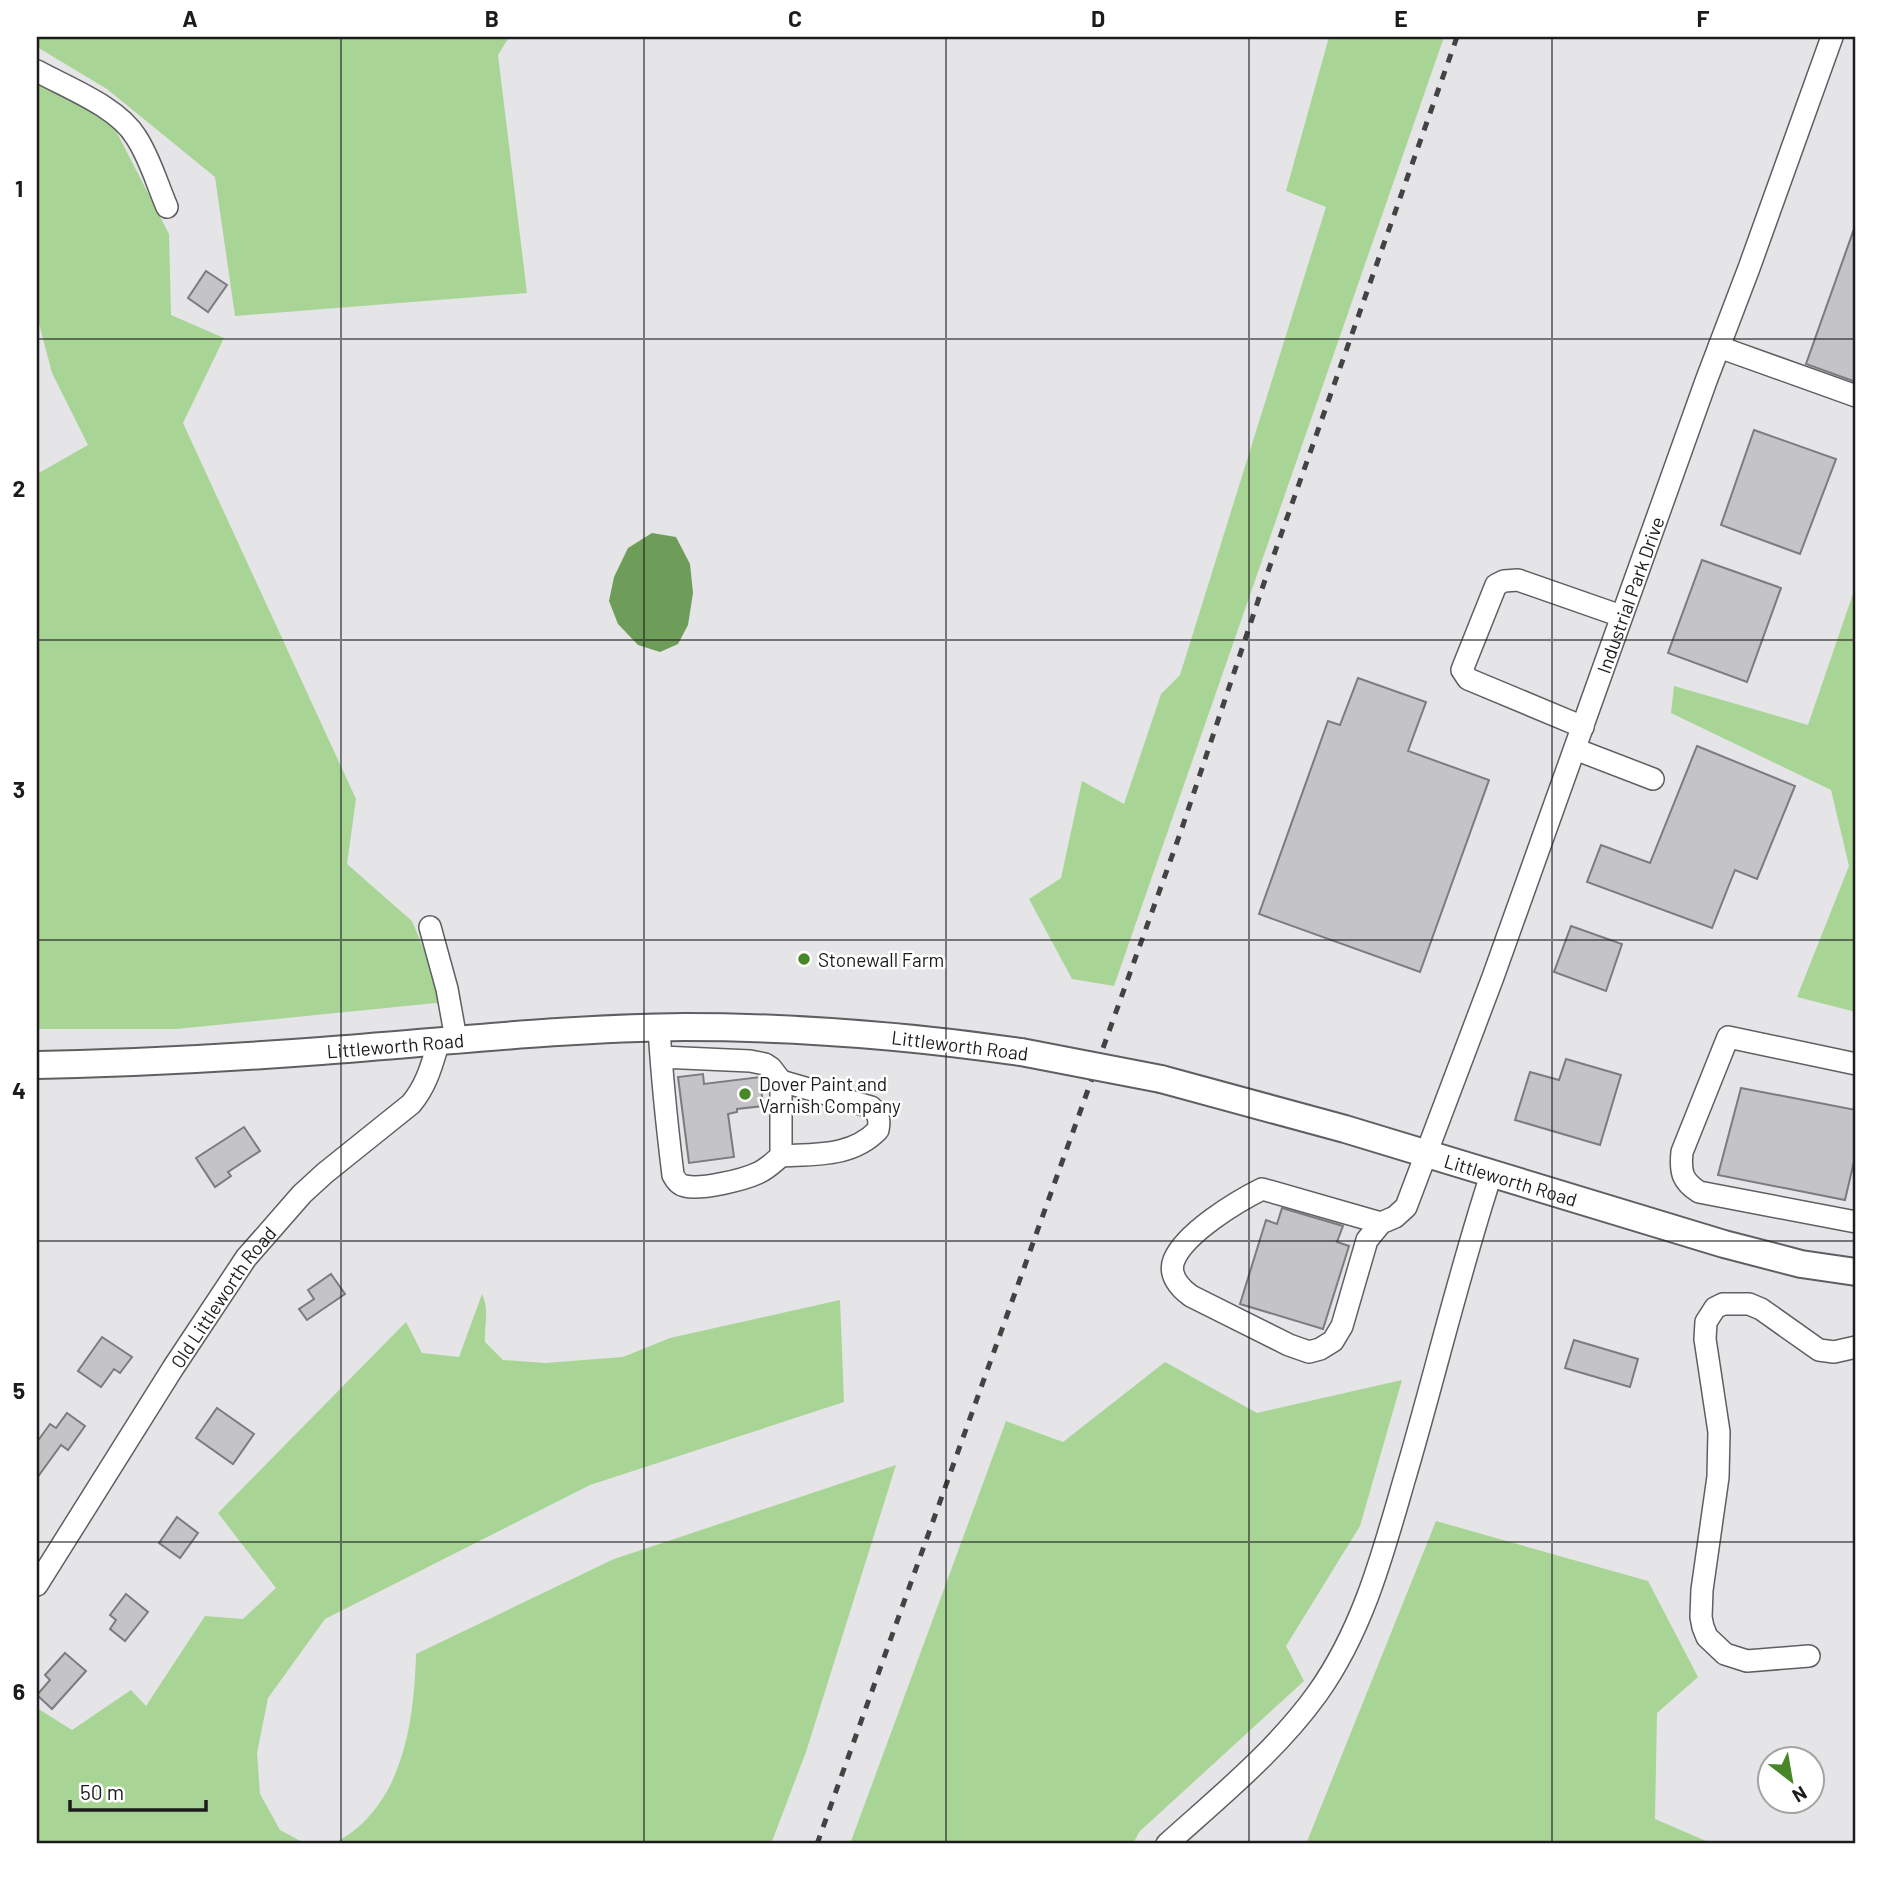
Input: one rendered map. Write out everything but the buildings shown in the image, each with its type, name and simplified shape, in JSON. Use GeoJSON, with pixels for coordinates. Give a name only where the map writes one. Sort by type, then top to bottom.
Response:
{"type":"FeatureCollection","features":[{"type":"Feature","properties":{"kind":"main road","name":"Littleworth Road"},"geometry":{"type":"LineString","coordinates":[[37,1065],[306,1052],[447,1040],[659,1028],[819,1030],[936,1040],[1021,1052],[1161,1079],[1428,1153],[1724,1244],[1801,1264],[1856,1272]]}},
{"type":"Feature","properties":{"kind":"street","name":"Industrial Park Drive"},"geometry":{"type":"LineString","coordinates":[[1381,1223],[1395,1217],[1406,1207],[1428,1153],[1832,37]]}},
{"type":"Feature","properties":{"kind":"street"},"geometry":{"type":"LineString","coordinates":[[37,71],[116,115],[129,127],[142,147],[167,207]]}},
{"type":"Feature","properties":{"kind":"street"},"geometry":{"type":"LineString","coordinates":[[1718,347],[1856,396]]}},
{"type":"Feature","properties":{"kind":"street"},"geometry":{"type":"LineString","coordinates":[[1583,727],[1468,679],[1462,670],[1496,585],[1504,581],[1518,580],[1621,616]]}},
{"type":"Feature","properties":{"kind":"street"},"geometry":{"type":"LineString","coordinates":[[1575,749],[1653,779]]}},
{"type":"Feature","properties":{"kind":"street"},"geometry":{"type":"LineString","coordinates":[[430,927],[447,989],[447,1040]]}},
{"type":"Feature","properties":{"kind":"street"},"geometry":{"type":"LineString","coordinates":[[659,1028],[663,1098],[673,1175],[677,1182],[684,1186],[696,1187],[741,1179],[759,1172],[781,1156],[838,1153],[856,1147],[878,1130],[880,1121],[877,1112],[871,1107],[781,1081],[765,1064],[661,1057]]}},
{"type":"Feature","properties":{"kind":"street"},"geometry":{"type":"LineString","coordinates":[[1856,1065],[1728,1037],[1682,1152],[1680,1168],[1682,1178],[1699,1192],[1856,1222]]}},
{"type":"Feature","properties":{"kind":"street","name":"Old Littleworth Road"},"geometry":{"type":"LineString","coordinates":[[37,1585],[180,1357],[246,1258],[302,1194],[411,1104],[421,1093],[447,1040]]}},
{"type":"Feature","properties":{"kind":"street"},"geometry":{"type":"LineString","coordinates":[[781,1081],[781,1156]]}},
{"type":"Feature","properties":{"kind":"street"},"geometry":{"type":"LineString","coordinates":[[1167,1844],[1292,1726],[1329,1674],[1363,1610],[1380,1564],[1414,1449],[1471,1237],[1492,1172]]}},
{"type":"Feature","properties":{"kind":"street"},"geometry":{"type":"LineString","coordinates":[[1262,1189],[1381,1223],[1367,1240],[1342,1326],[1333,1341],[1309,1352],[1289,1345],[1191,1296],[1179,1286],[1173,1273],[1173,1261],[1185,1245],[1244,1198],[1262,1189]]}},
{"type":"Feature","properties":{"kind":"street"},"geometry":{"type":"LineString","coordinates":[[1808,1656],[1747,1661],[1725,1654],[1707,1637],[1703,1627],[1702,1590],[1718,1477],[1719,1432],[1705,1339],[1706,1322],[1715,1308],[1723,1304],[1749,1304],[1761,1309],[1819,1350],[1834,1352],[1856,1347]]}},
{"type":"Feature","properties":{"kind":"shaded area"},"geometry":{"type":"Polygon","coordinates":[[[37,37],[509,37],[498,55],[527,293],[235,316],[215,177],[107,89],[37,47],[37,37]]]}},
{"type":"Feature","properties":{"kind":"shaded area"},"geometry":{"type":"Polygon","coordinates":[[[1329,37],[1444,37],[1114,986],[1072,979],[1029,899],[1061,878],[1082,781],[1124,804],[1161,694],[1180,675],[1326,207],[1286,191],[1329,37]]]}},
{"type":"Feature","properties":{"kind":"shaded area"},"geometry":{"type":"Polygon","coordinates":[[[37,79],[114,127],[169,234],[171,315],[224,338],[183,423],[356,799],[347,864],[412,921],[446,1002],[176,1029],[37,1029],[37,474],[88,445],[52,373],[37,316],[37,79]]]}},
{"type":"Feature","properties":{"kind":"shaded area"},"geometry":{"type":"Polygon","coordinates":[[[652,533],[676,537],[690,564],[693,593],[688,625],[678,644],[660,652],[638,645],[618,624],[609,601],[614,577],[628,548],[652,533]]]}},
{"type":"Feature","properties":{"kind":"shaded area"},"geometry":{"type":"Polygon","coordinates":[[[1856,585],[1856,1012],[1797,997],[1849,866],[1831,790],[1671,713],[1674,686],[1808,725],[1856,585]]]}},
{"type":"Feature","properties":{"kind":"shaded area"},"geometry":{"type":"Polygon","coordinates":[[[482,1294],[486,1312],[485,1342],[503,1360],[545,1363],[623,1357],[670,1338],[840,1300],[844,1402],[590,1485],[325,1619],[268,1698],[257,1753],[260,1794],[280,1830],[306,1844],[37,1844],[37,1708],[72,1730],[131,1690],[146,1706],[205,1616],[243,1619],[276,1588],[218,1513],[406,1322],[422,1353],[459,1357],[482,1294]]]}},
{"type":"Feature","properties":{"kind":"shaded area"},"geometry":{"type":"Polygon","coordinates":[[[1165,1362],[1257,1413],[1402,1380],[1360,1526],[1286,1646],[1304,1681],[1139,1832],[1133,1844],[850,1844],[1006,1421],[1063,1442],[1165,1362]]]}},
{"type":"Feature","properties":{"kind":"shaded area"},"geometry":{"type":"Polygon","coordinates":[[[896,1465],[806,1752],[771,1844],[333,1844],[356,1829],[375,1810],[400,1762],[412,1709],[416,1654],[614,1559],[896,1465]]]}},
{"type":"Feature","properties":{"kind":"shaded area"},"geometry":{"type":"Polygon","coordinates":[[[1436,1521],[1648,1581],[1698,1677],[1657,1713],[1655,1819],[1713,1844],[1306,1844],[1436,1521]]]}},
{"type":"Feature","properties":{"kind":"railway"},"geometry":{"type":"LineString","coordinates":[[817,1844],[1181,831],[1265,580],[1457,37]]}},
{"type":"Feature","properties":{"kind":"place","name":"Stonewall Farm"},"geometry":{"type":"Point","coordinates":[804,959]}},
{"type":"Feature","properties":{"kind":"place","name":"Dover Paint and Varnish Company"},"geometry":{"type":"Point","coordinates":[745,1094]}}]}
